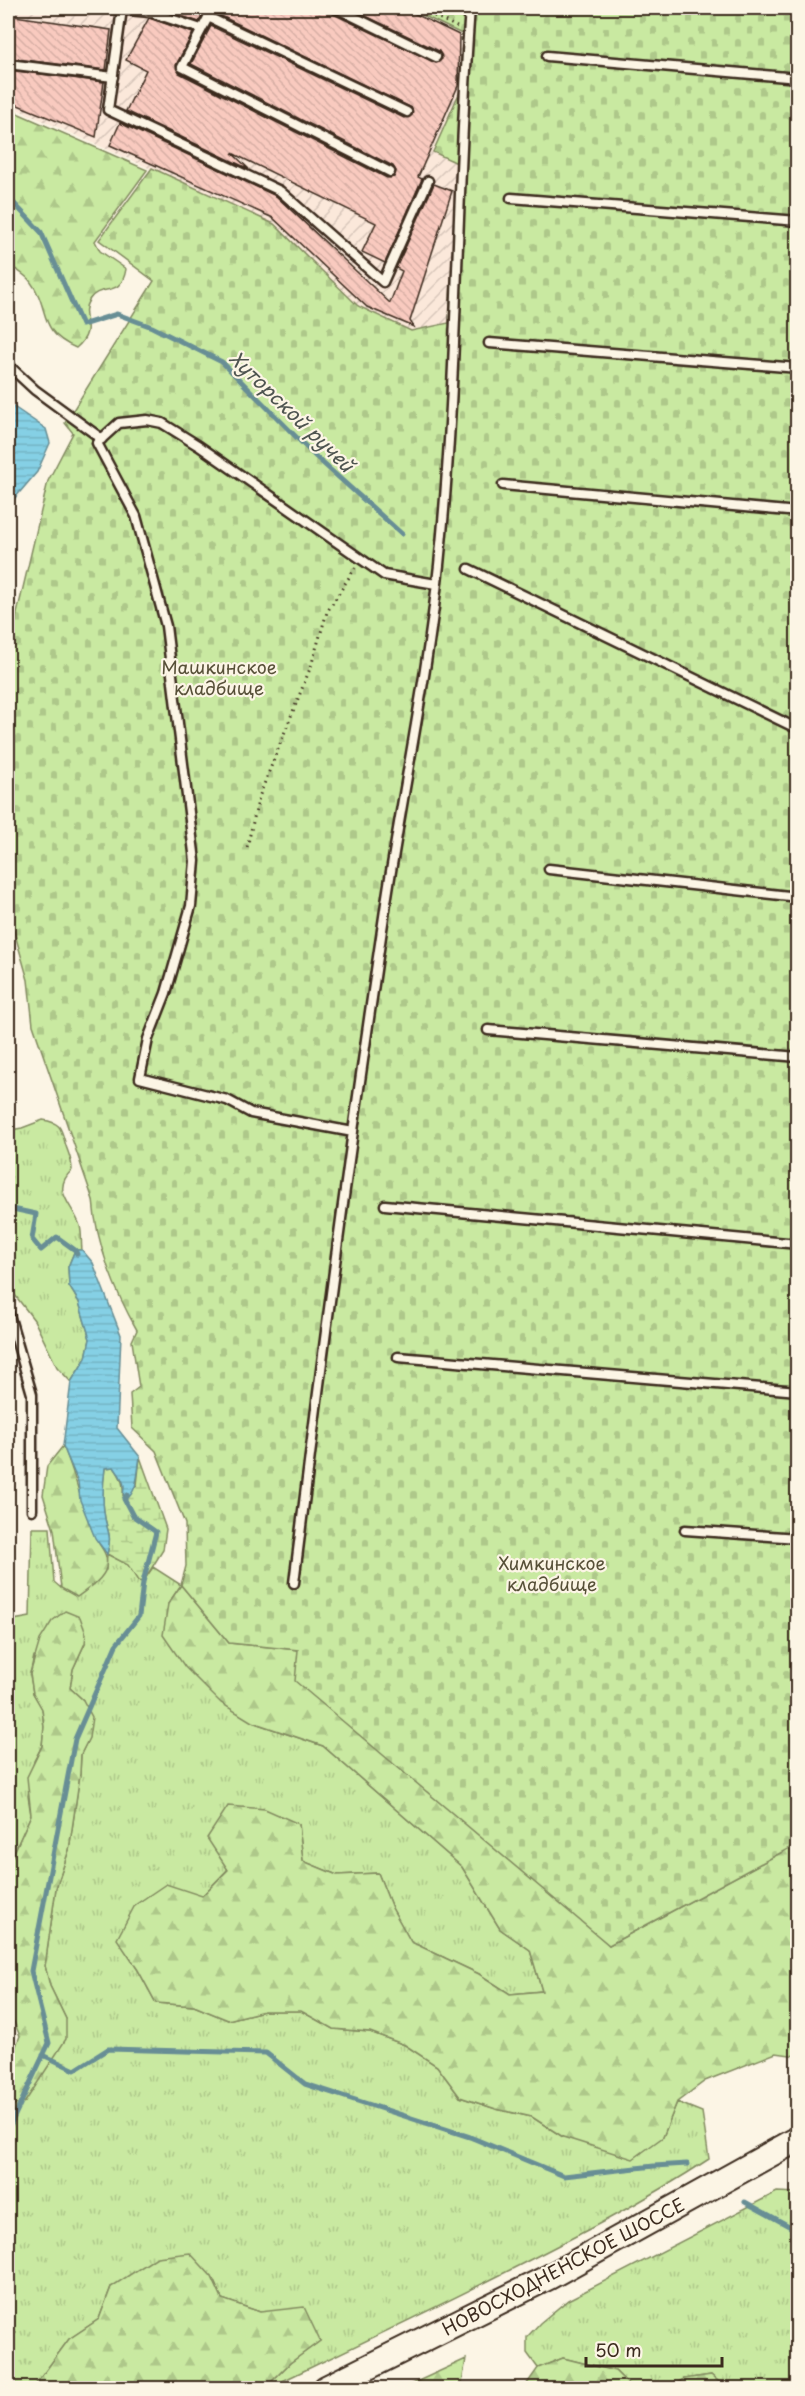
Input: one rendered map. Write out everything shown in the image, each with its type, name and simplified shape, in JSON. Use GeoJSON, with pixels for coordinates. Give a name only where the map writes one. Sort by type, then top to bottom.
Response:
{"type":"FeatureCollection","features":[{"type":"Feature","properties":{"kind":"main road","name":"НОВОСХОДНЕНСКОЕ ШОССЕ"},"geometry":{"type":"LineString","coordinates":[[326,2388],[549,2277],[798,2139]]}},
{"type":"Feature","properties":{"kind":"lane"},"geometry":{"type":"LineString","coordinates":[[104,8],[150,12],[201,29]]}},
{"type":"Feature","properties":{"kind":"lane"},"geometry":{"type":"LineString","coordinates":[[213,8],[182,68],[390,172]]}},
{"type":"Feature","properties":{"kind":"lane"},"geometry":{"type":"LineString","coordinates":[[336,8],[436,57]]}},
{"type":"Feature","properties":{"kind":"lane"},"geometry":{"type":"LineString","coordinates":[[294,1582],[353,1132],[391,867],[436,584],[452,399],[454,304],[470,8]]}},
{"type":"Feature","properties":{"kind":"lane"},"geometry":{"type":"LineString","coordinates":[[122,9],[108,110],[280,190],[384,282],[428,181]]}},
{"type":"Feature","properties":{"kind":"lane"},"geometry":{"type":"LineString","coordinates":[[208,17],[407,112]]}},
{"type":"Feature","properties":{"kind":"lane"},"geometry":{"type":"LineString","coordinates":[[547,56],[798,78]]}},
{"type":"Feature","properties":{"kind":"lane"},"geometry":{"type":"LineString","coordinates":[[8,64],[113,77]]}},
{"type":"Feature","properties":{"kind":"lane"},"geometry":{"type":"LineString","coordinates":[[512,198],[798,221]]}},
{"type":"Feature","properties":{"kind":"lane"},"geometry":{"type":"LineString","coordinates":[[489,343],[798,368]]}},
{"type":"Feature","properties":{"kind":"lane"},"geometry":{"type":"LineString","coordinates":[[8,365],[35,390],[102,439]]}},
{"type":"Feature","properties":{"kind":"lane"},"geometry":{"type":"LineString","coordinates":[[353,1132],[251,1113],[227,1100],[140,1078],[148,1040],[166,993],[191,906],[195,861],[166,626],[136,516],[97,443],[119,423],[147,420],[162,423],[199,446],[384,575],[436,584]]}},
{"type":"Feature","properties":{"kind":"lane"},"geometry":{"type":"LineString","coordinates":[[504,485],[798,512]]}},
{"type":"Feature","properties":{"kind":"lane"},"geometry":{"type":"LineString","coordinates":[[469,569],[798,729]]}},
{"type":"Feature","properties":{"kind":"lane"},"geometry":{"type":"LineString","coordinates":[[549,869],[798,897]]}},
{"type":"Feature","properties":{"kind":"lane"},"geometry":{"type":"LineString","coordinates":[[488,1030],[798,1057]]}},
{"type":"Feature","properties":{"kind":"lane"},"geometry":{"type":"LineString","coordinates":[[386,1205],[798,1244]]}},
{"type":"Feature","properties":{"kind":"lane"},"geometry":{"type":"LineString","coordinates":[[8,1311],[32,1394],[32,1510]]}},
{"type":"Feature","properties":{"kind":"lane"},"geometry":{"type":"LineString","coordinates":[[398,1357],[798,1391]]}},
{"type":"Feature","properties":{"kind":"lane"},"geometry":{"type":"LineString","coordinates":[[685,1530],[798,1538]]}},
{"type":"Feature","properties":{"kind":"path"},"geometry":{"type":"LineString","coordinates":[[418,8],[468,32]]}},
{"type":"Feature","properties":{"kind":"path"},"geometry":{"type":"LineString","coordinates":[[247,847],[259,797],[311,666],[327,612],[361,559]]}},
{"type":"Feature","properties":{"kind":"shaded area"},"geometry":{"type":"Polygon","coordinates":[[[8,8],[408,8],[462,34],[461,89],[433,151],[457,163],[449,323],[411,331],[358,306],[274,224],[8,105],[8,8]]]}},
{"type":"Feature","properties":{"kind":"green space","name":"Химкинское кладбище"},"geometry":{"type":"Polygon","coordinates":[[[408,8],[797,8],[797,1844],[609,1945],[295,1681],[298,1650],[229,1643],[181,1585],[186,1566],[185,1524],[156,1451],[132,1428],[130,1394],[139,1387],[132,1341],[137,1330],[121,1300],[102,1250],[93,1200],[33,1025],[28,980],[8,910],[8,652],[48,481],[73,433],[65,423],[154,281],[99,240],[152,168],[274,224],[358,306],[411,331],[449,323],[457,163],[433,152],[461,89],[462,34],[408,8]]]}},
{"type":"Feature","properties":{"kind":"green space"},"geometry":{"type":"Polygon","coordinates":[[[8,109],[147,170],[95,241],[100,251],[126,269],[120,284],[115,288],[99,292],[89,300],[86,306],[86,334],[76,348],[55,334],[49,326],[40,300],[30,281],[8,264],[8,109]]]}},
{"type":"Feature","properties":{"kind":"green space"},"geometry":{"type":"Polygon","coordinates":[[[43,1120],[57,1125],[63,1135],[72,1170],[63,1185],[63,1191],[77,1218],[81,1232],[82,1250],[75,1250],[68,1267],[69,1286],[79,1302],[90,1339],[86,1358],[71,1382],[57,1367],[34,1320],[8,1286],[8,1126],[11,1130],[43,1120]]]}},
{"type":"Feature","properties":{"kind":"green space"},"geometry":{"type":"Polygon","coordinates":[[[63,1446],[89,1523],[105,1553],[107,1562],[101,1577],[77,1597],[61,1588],[54,1530],[43,1495],[47,1466],[63,1446]]]}},
{"type":"Feature","properties":{"kind":"green space"},"geometry":{"type":"Polygon","coordinates":[[[140,1457],[166,1529],[163,1550],[143,1582],[138,1581],[128,1565],[107,1554],[109,1536],[103,1501],[105,1468],[114,1467],[120,1477],[123,1495],[137,1485],[140,1457]]]}},
{"type":"Feature","properties":{"kind":"green space"},"geometry":{"type":"Polygon","coordinates":[[[32,1528],[50,1528],[54,1582],[61,1588],[106,1570],[107,1554],[129,1565],[143,1582],[153,1567],[181,1585],[168,1604],[252,1722],[323,1746],[462,1867],[500,1929],[530,1950],[542,1991],[510,1994],[479,1974],[411,1942],[392,1908],[378,1873],[337,1875],[303,1861],[299,1824],[228,1869],[202,1896],[118,1939],[156,2003],[194,2006],[228,2020],[264,2011],[301,2011],[333,2029],[370,2032],[405,2045],[437,2066],[460,2097],[496,2109],[532,2117],[563,2137],[663,2137],[677,2102],[702,2112],[709,2159],[558,2246],[268,2388],[265,2388],[290,2363],[320,2341],[260,2312],[222,2299],[212,2277],[111,2287],[99,2319],[69,2339],[33,2388],[8,2388],[8,2340],[16,2333],[8,2325],[8,2106],[25,2102],[66,2019],[50,1986],[45,1966],[56,1888],[69,1850],[81,1754],[89,1737],[83,1700],[70,1688],[73,1669],[85,1643],[34,1656],[30,1674],[33,1693],[42,1708],[44,1727],[42,1746],[34,1761],[28,1796],[31,1815],[8,1866],[8,1621],[30,1617],[32,1528]]]}},
{"type":"Feature","properties":{"kind":"green space"},"geometry":{"type":"Polygon","coordinates":[[[181,1585],[229,1643],[299,1650],[609,1945],[797,1844],[797,2056],[776,2053],[705,2081],[677,2102],[663,2137],[633,2159],[563,2137],[532,2117],[496,2109],[460,2097],[437,2066],[405,2045],[370,2032],[333,2029],[301,2011],[264,2011],[228,2020],[194,2006],[156,2003],[138,1970],[117,1939],[135,1905],[166,1884],[202,1896],[228,1870],[207,1838],[228,1806],[265,1809],[299,1824],[303,1861],[337,1875],[378,1873],[392,1908],[411,1942],[479,1974],[510,1994],[542,1991],[530,1950],[500,1929],[462,1867],[323,1746],[252,1722],[221,1703],[185,1667],[163,1635],[168,1604],[181,1585]]]}},
{"type":"Feature","properties":{"kind":"green space"},"geometry":{"type":"Polygon","coordinates":[[[65,1611],[80,1617],[86,1634],[85,1643],[73,1669],[70,1688],[83,1700],[92,1717],[89,1738],[81,1754],[69,1850],[56,1888],[45,1966],[50,1986],[66,2019],[66,2039],[25,2102],[8,2106],[8,2065],[20,2036],[8,2008],[8,1866],[31,1815],[27,1777],[42,1746],[44,1727],[42,1709],[33,1693],[30,1674],[40,1640],[52,1621],[65,1611]]]}},
{"type":"Feature","properties":{"kind":"green space"},"geometry":{"type":"Polygon","coordinates":[[[777,2192],[797,2193],[797,2388],[726,2388],[711,2375],[684,2379],[668,2388],[632,2388],[615,2371],[563,2358],[538,2368],[527,2353],[527,2337],[568,2300],[777,2192]]]}},
{"type":"Feature","properties":{"kind":"green space"},"geometry":{"type":"Polygon","coordinates":[[[190,2253],[212,2277],[222,2299],[260,2312],[304,2307],[320,2341],[290,2363],[265,2388],[33,2388],[69,2339],[99,2319],[111,2287],[157,2257],[190,2253]]]}},
{"type":"Feature","properties":{"kind":"green space"},"geometry":{"type":"Polygon","coordinates":[[[563,2358],[615,2371],[632,2388],[524,2388],[538,2368],[563,2358]]]}},
{"type":"Feature","properties":{"kind":"green space"},"geometry":{"type":"Polygon","coordinates":[[[466,2359],[461,2388],[403,2388],[466,2359]]]}},
{"type":"Feature","properties":{"kind":"green space"},"geometry":{"type":"Polygon","coordinates":[[[711,2375],[726,2388],[668,2388],[684,2379],[711,2375]]]}},
{"type":"Feature","properties":{"kind":"water"},"geometry":{"type":"Polygon","coordinates":[[[8,403],[46,429],[50,443],[37,472],[14,499],[8,512],[8,403]]]}},
{"type":"Feature","properties":{"kind":"water"},"geometry":{"type":"Polygon","coordinates":[[[75,1250],[82,1250],[93,1263],[121,1335],[117,1428],[140,1457],[135,1486],[125,1501],[124,1486],[120,1476],[114,1467],[105,1468],[103,1501],[109,1536],[107,1554],[95,1538],[80,1500],[78,1482],[63,1446],[71,1382],[86,1358],[90,1339],[79,1302],[69,1286],[68,1267],[75,1250]]]}},
{"type":"Feature","properties":{"kind":"building"},"geometry":{"type":"Polygon","coordinates":[[[157,8],[206,8],[199,22],[157,8]]]}},
{"type":"Feature","properties":{"kind":"building"},"geometry":{"type":"Polygon","coordinates":[[[219,8],[330,8],[333,14],[436,63],[442,59],[439,51],[349,8],[403,8],[459,35],[458,86],[418,177],[422,179],[385,263],[362,252],[376,223],[232,153],[249,169],[126,111],[146,70],[126,60],[149,18],[193,33],[176,65],[179,73],[387,178],[394,177],[396,171],[393,166],[191,64],[211,26],[404,118],[412,115],[412,108],[217,14],[219,8]]]}},
{"type":"Feature","properties":{"kind":"building"},"geometry":{"type":"Polygon","coordinates":[[[8,15],[111,30],[106,70],[8,58],[8,15]]]}},
{"type":"Feature","properties":{"kind":"building"},"geometry":{"type":"Polygon","coordinates":[[[8,70],[104,82],[96,137],[8,101],[8,70]]]}},
{"type":"Feature","properties":{"kind":"building"},"geometry":{"type":"Polygon","coordinates":[[[120,123],[276,196],[390,303],[402,271],[396,268],[434,184],[452,191],[410,321],[414,327],[367,307],[273,218],[110,145],[120,123]]]}},
{"type":"Feature","properties":{"kind":"waterway","name":"Хуторской ручей"},"geometry":{"type":"LineString","coordinates":[[8,197],[41,232],[82,325],[117,314],[152,327],[222,362],[316,457],[402,534]]}},
{"type":"Feature","properties":{"kind":"waterway"},"geometry":{"type":"LineString","coordinates":[[8,1208],[36,1214],[32,1239],[41,1250],[57,1237],[77,1254]]}},
{"type":"Feature","properties":{"kind":"waterway"},"geometry":{"type":"LineString","coordinates":[[8,2130],[49,2043],[31,1971],[75,1739],[116,1645],[139,1616],[143,1582],[156,1532],[133,1516],[124,1499],[127,1495]]}},
{"type":"Feature","properties":{"kind":"waterway"},"geometry":{"type":"LineString","coordinates":[[43,2055],[75,2070],[108,2049],[266,2053],[305,2084],[470,2137],[564,2176],[687,2164]]}},
{"type":"Feature","properties":{"kind":"waterway"},"geometry":{"type":"LineString","coordinates":[[745,2202],[798,2231]]}},
{"type":"Feature","properties":{"kind":"park label","name":"Машкинское кладбище"},"geometry":{"type":"Point","coordinates":[219,676]}}]}
